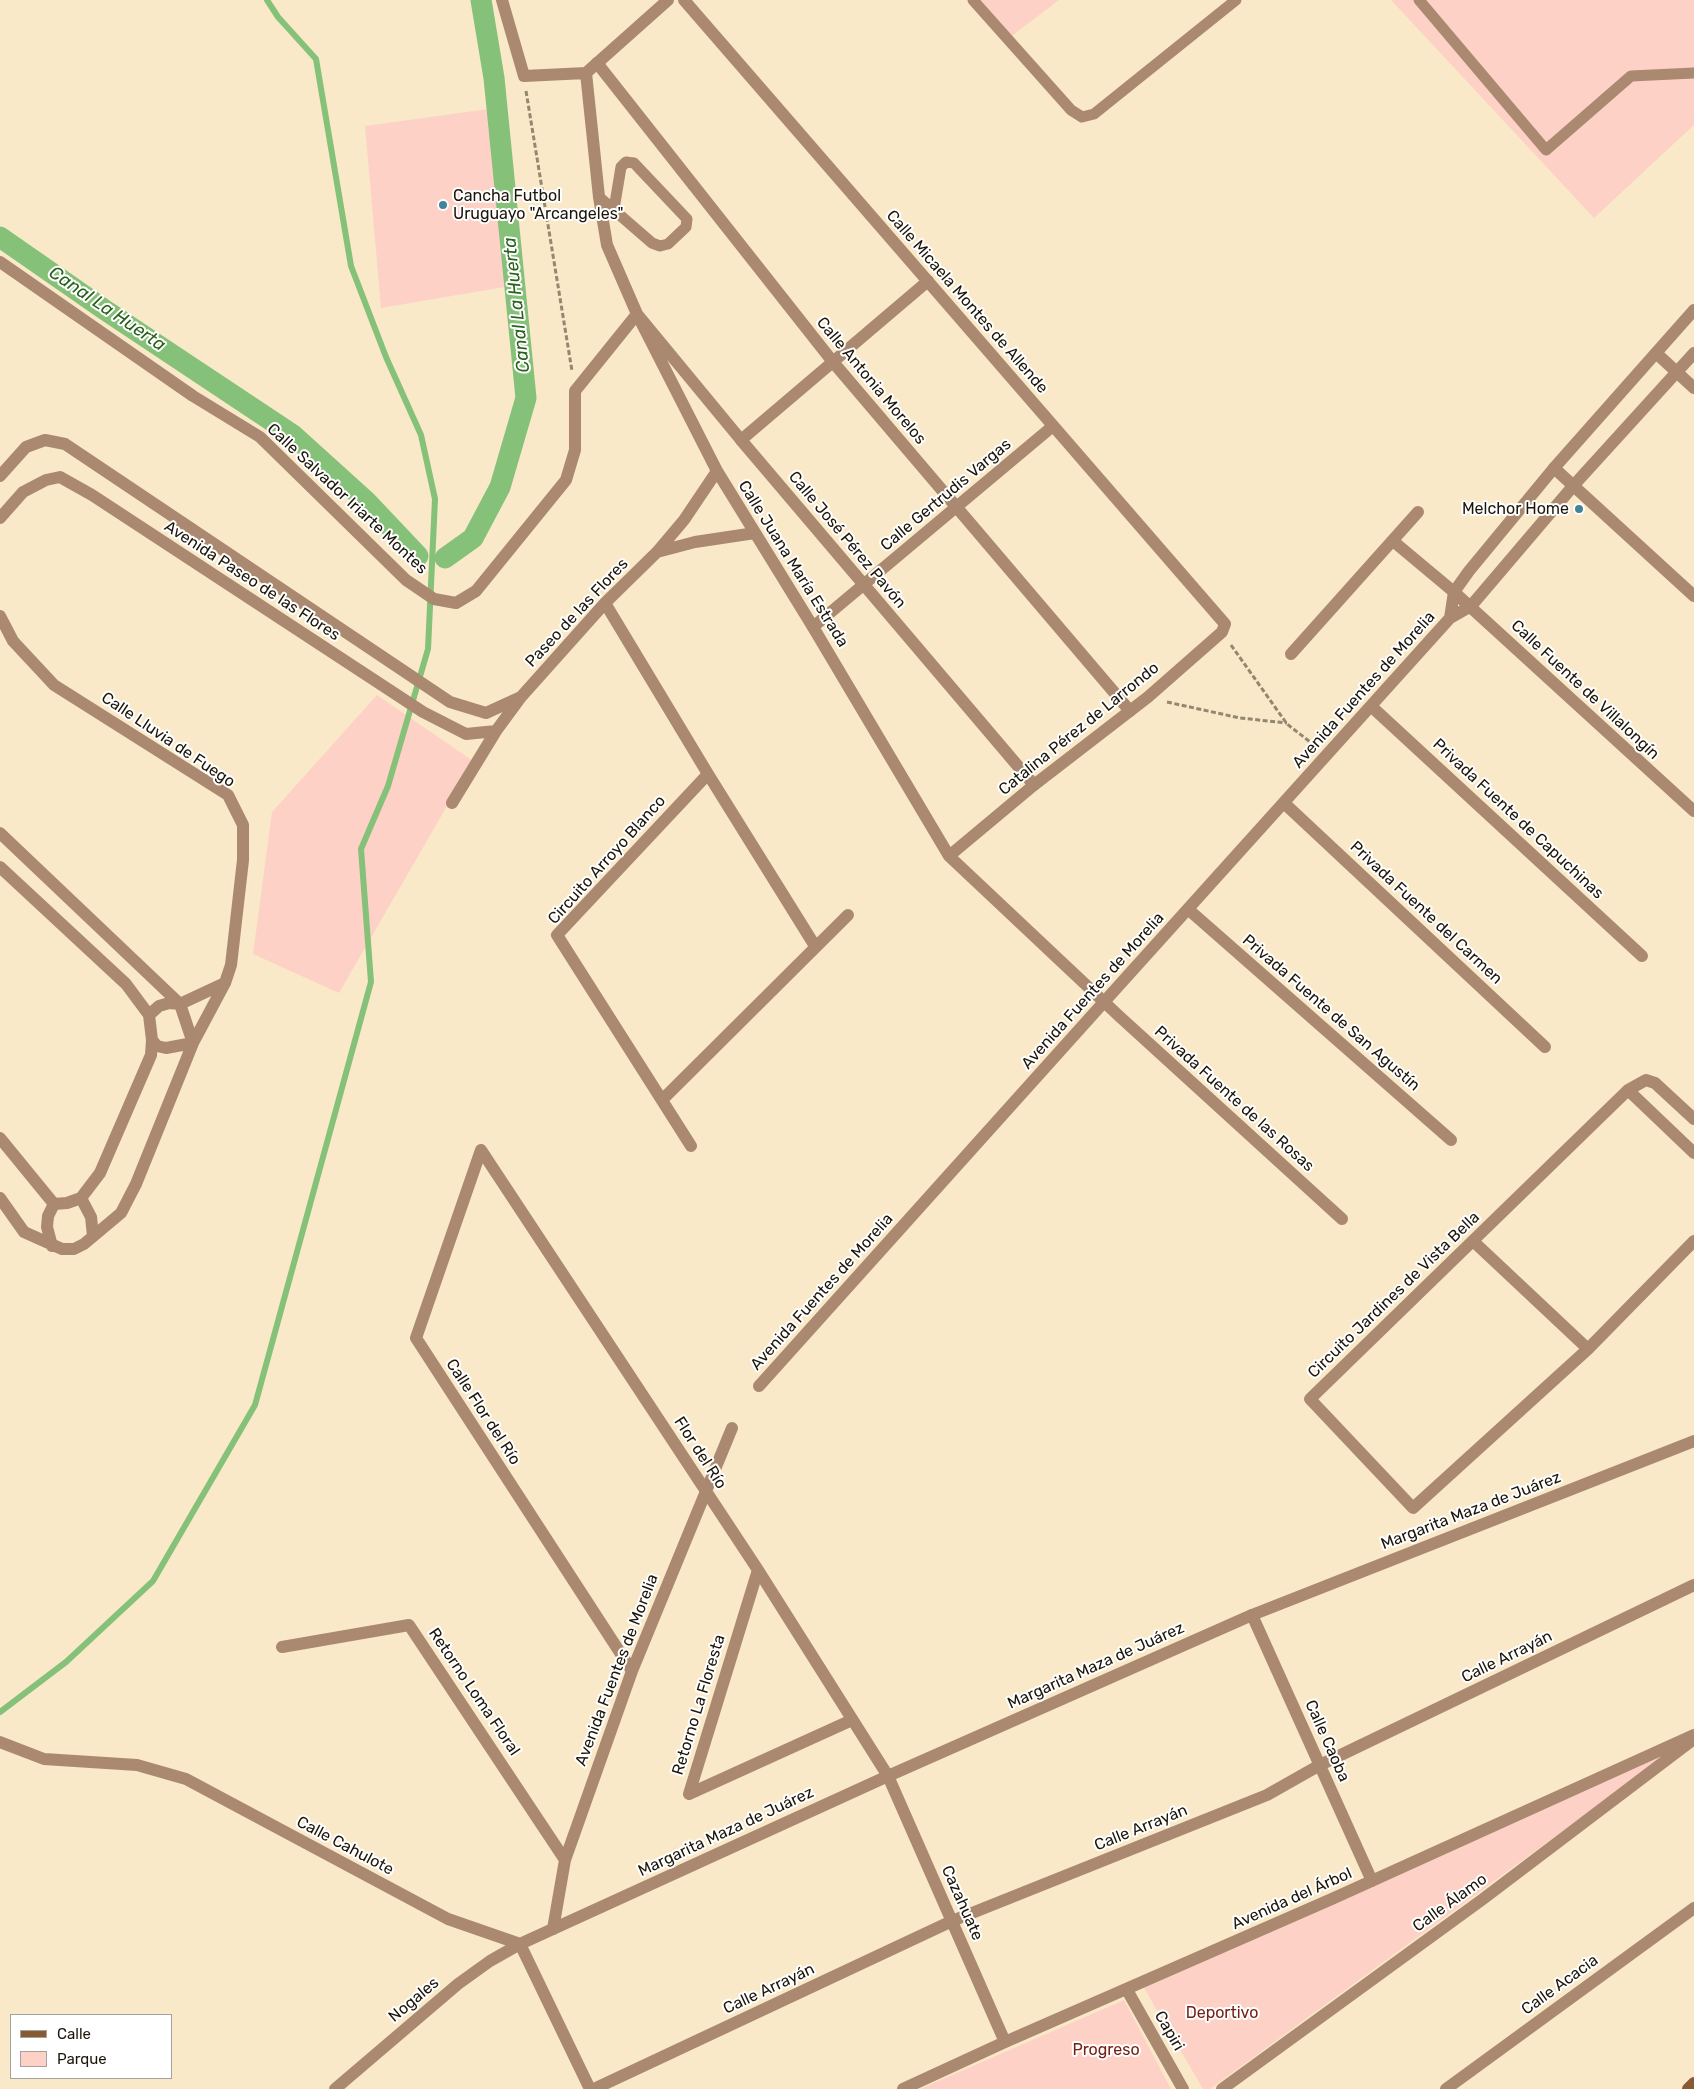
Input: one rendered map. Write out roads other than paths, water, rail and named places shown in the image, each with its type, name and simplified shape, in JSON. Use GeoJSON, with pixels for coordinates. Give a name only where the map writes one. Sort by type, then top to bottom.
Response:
{"type":"FeatureCollection","features":[{"type":"Feature","properties":{"kind":"main road"},"geometry":{"type":"LineString","coordinates":[[1688,2089],[1694,2084]]}},
{"type":"Feature","properties":{"kind":"street"},"geometry":{"type":"LineString","coordinates":[[502,0],[524,76],[586,73],[668,0]]}},
{"type":"Feature","properties":{"kind":"street","name":"Calle Micaela Montes de Allende"},"geometry":{"type":"LineString","coordinates":[[684,0],[1053,426],[1223,628]]}},
{"type":"Feature","properties":{"kind":"street","name":"Calle Antonia Morelos"},"geometry":{"type":"LineString","coordinates":[[597,63],[833,362],[1130,711]]}},
{"type":"Feature","properties":{"kind":"street","name":"Calle Juana María Estrada"},"geometry":{"type":"LineString","coordinates":[[586,73],[599,198],[607,245],[637,314],[716,471],[813,627],[949,856],[1104,1002]]}},
{"type":"Feature","properties":{"kind":"street","name":"Calle Salvador Iriarte Montes"},"geometry":{"type":"LineString","coordinates":[[0,262],[193,396],[260,436],[406,580],[434,599],[456,603],[476,591],[566,480],[575,450],[575,392],[637,314]]}},
{"type":"Feature","properties":{"kind":"street"},"geometry":{"type":"LineString","coordinates":[[741,440],[928,281]]}},
{"type":"Feature","properties":{"kind":"street"},"geometry":{"type":"LineString","coordinates":[[1454,592],[1554,468],[1694,310]]}},
{"type":"Feature","properties":{"kind":"street","name":"Calle José Pérez Pavón"},"geometry":{"type":"LineString","coordinates":[[637,314],[863,585],[1034,785]]}},
{"type":"Feature","properties":{"kind":"street"},"geometry":{"type":"LineString","coordinates":[[1656,353],[1694,388]]}},
{"type":"Feature","properties":{"kind":"street","name":"Avenida Fuentes de Morelia"},"geometry":{"type":"LineString","coordinates":[[759,1386],[1189,910],[1284,802],[1372,707],[1450,618],[1470,606],[1574,485],[1694,353]]}},
{"type":"Feature","properties":{"kind":"street","name":"Calle Gertrudis Vargas"},"geometry":{"type":"LineString","coordinates":[[813,627],[1053,426]]}},
{"type":"Feature","properties":{"kind":"street","name":"Avenida Paseo de las Flores"},"geometry":{"type":"LineString","coordinates":[[0,476],[26,447],[45,440],[65,444],[450,702],[486,713]]}},
{"type":"Feature","properties":{"kind":"street"},"geometry":{"type":"LineString","coordinates":[[1554,468],[1694,596]]}},
{"type":"Feature","properties":{"kind":"street","name":"Paseo de las Flores"},"geometry":{"type":"LineString","coordinates":[[452,803],[496,731],[522,697],[606,603],[657,552],[684,520],[716,471]]}},
{"type":"Feature","properties":{"kind":"street","name":"Avenida Paseo de las Flores"},"geometry":{"type":"LineString","coordinates":[[0,518],[23,492],[46,480],[60,477],[100,500],[413,706],[466,734],[496,731]]}},
{"type":"Feature","properties":{"kind":"street"},"geometry":{"type":"LineString","coordinates":[[1291,654],[1418,512]]}},
{"type":"Feature","properties":{"kind":"street"},"geometry":{"type":"LineString","coordinates":[[657,552],[695,542],[755,533]]}},
{"type":"Feature","properties":{"kind":"street","name":"Calle Fuente de Villalongín"},"geometry":{"type":"LineString","coordinates":[[1393,541],[1470,606],[1694,811]]}},
{"type":"Feature","properties":{"kind":"street","name":"Avenida Fuentes de Morelia"},"geometry":{"type":"LineString","coordinates":[[1450,618],[1454,592]]}},
{"type":"Feature","properties":{"kind":"street"},"geometry":{"type":"LineString","coordinates":[[606,603],[708,774],[815,946]]}},
{"type":"Feature","properties":{"kind":"street","name":"Calle Lluvia de Fuego"},"geometry":{"type":"LineString","coordinates":[[0,616],[13,641],[54,685],[228,794],[243,825],[243,851],[230,965],[225,983],[193,1043]]}},
{"type":"Feature","properties":{"kind":"street","name":"Catalina Pérez de Larrondo"},"geometry":{"type":"LineString","coordinates":[[949,856],[1034,785],[1130,711],[1223,628]]}},
{"type":"Feature","properties":{"kind":"street"},"geometry":{"type":"LineString","coordinates":[[413,706],[424,685]]}},
{"type":"Feature","properties":{"kind":"street","name":"Paseo de las Flores"},"geometry":{"type":"LineString","coordinates":[[486,713],[522,697]]}},
{"type":"Feature","properties":{"kind":"street","name":"Privada Fuente de Capuchinas"},"geometry":{"type":"LineString","coordinates":[[1372,707],[1642,956]]}},
{"type":"Feature","properties":{"kind":"street","name":"Circuito Arroyo Blanco"},"geometry":{"type":"LineString","coordinates":[[691,1146],[663,1099],[557,935],[708,774]]}},
{"type":"Feature","properties":{"kind":"street","name":"Privada Fuente del Carmen"},"geometry":{"type":"LineString","coordinates":[[1284,802],[1545,1047]]}},
{"type":"Feature","properties":{"kind":"street"},"geometry":{"type":"LineString","coordinates":[[0,833],[180,1004],[193,1043],[136,1184],[121,1213],[84,1244],[74,1249],[62,1249],[24,1232],[0,1198]]}},
{"type":"Feature","properties":{"kind":"street"},"geometry":{"type":"LineString","coordinates":[[0,867],[126,984],[149,1015],[152,1040],[151,1055],[100,1173],[81,1198],[67,1203],[54,1204]]}},
{"type":"Feature","properties":{"kind":"street","name":"Privada Fuente de San Agustín"},"geometry":{"type":"LineString","coordinates":[[1189,910],[1451,1140]]}},
{"type":"Feature","properties":{"kind":"street"},"geometry":{"type":"LineString","coordinates":[[663,1099],[848,914]]}},
{"type":"Feature","properties":{"kind":"street"},"geometry":{"type":"LineString","coordinates":[[149,1015],[158,1006],[169,1003],[180,1004],[225,983]]}},
{"type":"Feature","properties":{"kind":"street","name":"Privada Fuente de las Rosas"},"geometry":{"type":"LineString","coordinates":[[1104,1002],[1342,1219]]}},
{"type":"Feature","properties":{"kind":"street"},"geometry":{"type":"LineString","coordinates":[[152,1040],[157,1046],[166,1048],[193,1043]]}},
{"type":"Feature","properties":{"kind":"street","name":"Circuito Jardines de Vista Bella"},"geometry":{"type":"LineString","coordinates":[[1694,1119],[1655,1083],[1646,1080],[1628,1090],[1310,1399],[1413,1508],[1588,1349],[1694,1241]]}},
{"type":"Feature","properties":{"kind":"street"},"geometry":{"type":"LineString","coordinates":[[1628,1090],[1694,1153]]}},
{"type":"Feature","properties":{"kind":"street"},"geometry":{"type":"LineString","coordinates":[[0,1138],[54,1204]]}},
{"type":"Feature","properties":{"kind":"street","name":"Flor del Río"},"geometry":{"type":"LineString","coordinates":[[481,1150],[758,1570],[888,1776]]}},
{"type":"Feature","properties":{"kind":"street","name":"Calle Flor del Río"},"geometry":{"type":"LineString","coordinates":[[481,1150],[416,1338],[632,1670]]}},
{"type":"Feature","properties":{"kind":"street"},"geometry":{"type":"LineString","coordinates":[[81,1198],[91,1217],[92,1236]]}},
{"type":"Feature","properties":{"kind":"street"},"geometry":{"type":"LineString","coordinates":[[52,1246],[47,1227],[48,1216],[54,1204]]}},
{"type":"Feature","properties":{"kind":"street"},"geometry":{"type":"LineString","coordinates":[[1473,1242],[1588,1349]]}},
{"type":"Feature","properties":{"kind":"street","name":"Avenida Fuentes de Morelia"},"geometry":{"type":"LineString","coordinates":[[553,1930],[566,1860],[632,1670],[732,1428]]}},
{"type":"Feature","properties":{"kind":"street","name":"Margarita Maza de Juárez"},"geometry":{"type":"LineString","coordinates":[[520,1944],[888,1776],[1252,1615],[1694,1441]]}},
{"type":"Feature","properties":{"kind":"street","name":"Retorno La Floresta"},"geometry":{"type":"LineString","coordinates":[[758,1570],[689,1794],[852,1720]]}},
{"type":"Feature","properties":{"kind":"street","name":"Calle Arrayán"},"geometry":{"type":"LineString","coordinates":[[594,2089],[952,1921],[1267,1795],[1320,1765],[1694,1584]]}},
{"type":"Feature","properties":{"kind":"street","name":"Calle Caoba"},"geometry":{"type":"LineString","coordinates":[[1252,1615],[1372,1881]]}},
{"type":"Feature","properties":{"kind":"street","name":"Retorno Loma Floral"},"geometry":{"type":"LineString","coordinates":[[282,1647],[409,1625],[566,1860]]}},
{"type":"Feature","properties":{"kind":"street","name":"Avenida del Árbol"},"geometry":{"type":"LineString","coordinates":[[903,2089],[1005,2042],[1372,1881],[1694,1735]]}},
{"type":"Feature","properties":{"kind":"street","name":"Calle Álamo"},"geometry":{"type":"LineString","coordinates":[[1222,2089],[1483,1899],[1694,1740]]}},
{"type":"Feature","properties":{"kind":"street","name":"Calle Cahulote"},"geometry":{"type":"LineString","coordinates":[[0,1742],[44,1759],[137,1765],[186,1779],[448,1919],[520,1944]]}},
{"type":"Feature","properties":{"kind":"street","name":"Cazahuate"},"geometry":{"type":"LineString","coordinates":[[888,1776],[1005,2042]]}},
{"type":"Feature","properties":{"kind":"street","name":"Calle Acacia"},"geometry":{"type":"LineString","coordinates":[[1446,2089],[1694,1908]]}},
{"type":"Feature","properties":{"kind":"street"},"geometry":{"type":"LineString","coordinates":[[520,1944],[590,2089]]}},
{"type":"Feature","properties":{"kind":"street","name":"Nogales"},"geometry":{"type":"LineString","coordinates":[[335,2089],[458,1984],[490,1961],[520,1944]]}},
{"type":"Feature","properties":{"kind":"street","name":"Capiri"},"geometry":{"type":"LineString","coordinates":[[1127,1990],[1183,2089]]}},
{"type":"Feature","properties":{"kind":"lane"},"geometry":{"type":"LineString","coordinates":[[973,0],[1071,110],[1082,116],[1094,114],[1236,0]]}},
{"type":"Feature","properties":{"kind":"lane"},"geometry":{"type":"LineString","coordinates":[[1419,0],[1546,150],[1631,76],[1694,73]]}},
{"type":"Feature","properties":{"kind":"lane"},"geometry":{"type":"LineString","coordinates":[[599,198],[652,243],[660,246],[668,244],[686,226],[687,219],[634,163],[626,162],[621,166],[614,209]]}},
{"type":"Feature","properties":{"kind":"waterway"},"geometry":{"type":"LineString","coordinates":[[0,1712],[66,1662],[153,1581],[255,1405],[371,982],[361,849],[388,786],[428,649],[435,499],[421,435],[386,357],[351,266],[316,59],[278,17],[267,0]]}},
{"type":"Feature","properties":{"kind":"waterway","name":"Canal La Huerta"},"geometry":{"type":"LineString","coordinates":[[445,558],[473,538],[500,487],[526,398],[494,78],[481,0]]}},
{"type":"Feature","properties":{"kind":"waterway","name":"Canal La Huerta"},"geometry":{"type":"LineString","coordinates":[[0,237],[105,310],[293,435],[366,501],[418,556]]}},
{"type":"Feature","properties":{"kind":"place","name":"Cancha Futbol Uruguayo \"Arcangeles\""},"geometry":{"type":"Point","coordinates":[443,205]}},
{"type":"Feature","properties":{"kind":"place","name":"Melchor Home"},"geometry":{"type":"Point","coordinates":[1579,509]}},
{"type":"Feature","properties":{"kind":"park label","name":"Deportivo"},"geometry":{"type":"Point","coordinates":[1222,2013]}},
{"type":"Feature","properties":{"kind":"park label","name":"Progreso"},"geometry":{"type":"Point","coordinates":[1106,2050]}}]}
